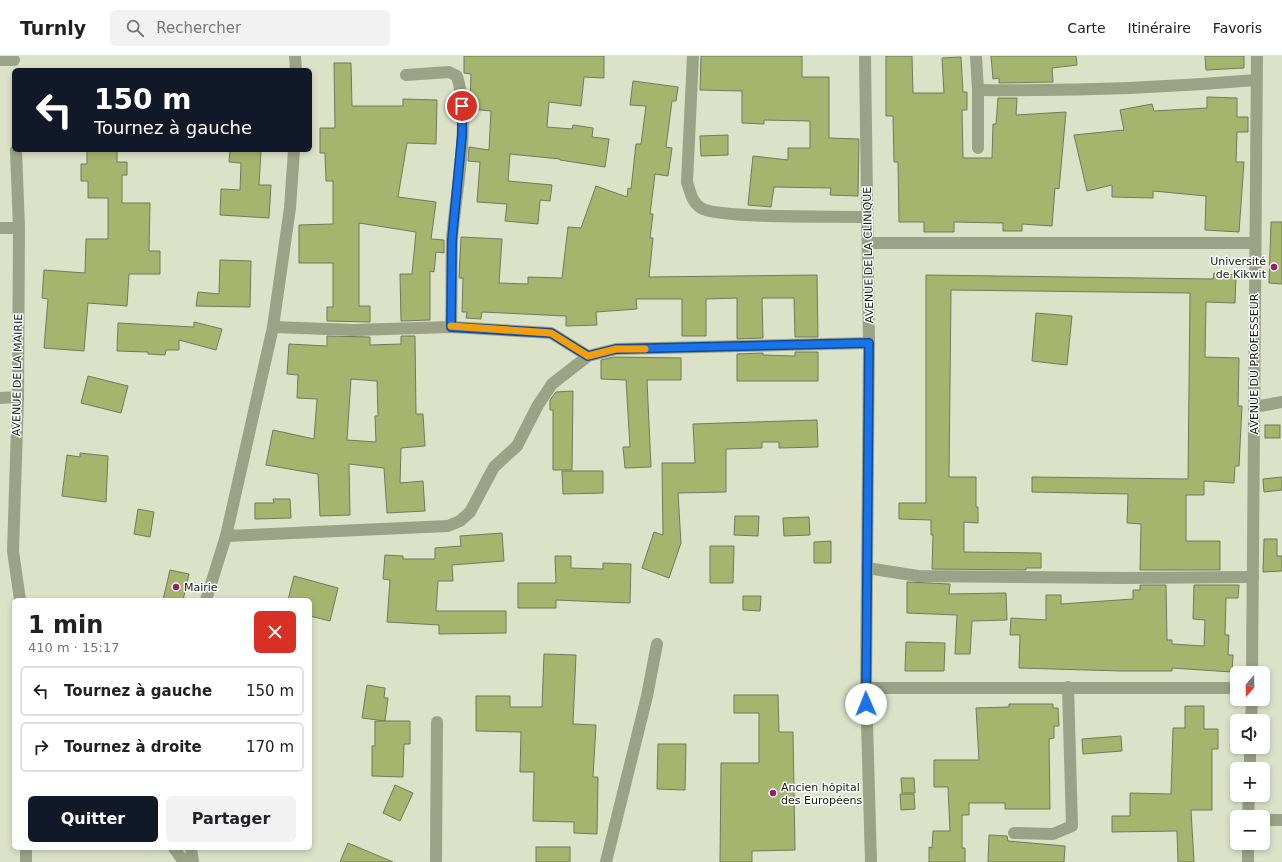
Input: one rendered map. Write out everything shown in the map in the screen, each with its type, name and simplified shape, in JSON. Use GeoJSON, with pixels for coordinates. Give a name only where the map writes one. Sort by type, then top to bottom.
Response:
{"type":"FeatureCollection","features":[{"type":"Feature","properties":{"kind":"street"},"geometry":{"type":"LineString","coordinates":[[295,56],[296,68]]}},
{"type":"Feature","properties":{"kind":"street"},"geometry":{"type":"LineString","coordinates":[[694,56],[687,182],[694,202],[700,208],[710,213],[867,217]]}},
{"type":"Feature","properties":{"kind":"street","name":"AVENUE DE LA CLINIQUE"},"geometry":{"type":"LineString","coordinates":[[865,56],[869,343],[866,688],[871,862]]}},
{"type":"Feature","properties":{"kind":"street"},"geometry":{"type":"LineString","coordinates":[[976,56],[978,90],[978,148]]}},
{"type":"Feature","properties":{"kind":"street","name":"AVENUE DU PROFESSEUR"},"geometry":{"type":"LineString","coordinates":[[1252,666],[1257,56]]}},
{"type":"Feature","properties":{"kind":"street"},"geometry":{"type":"LineString","coordinates":[[0,60],[14,62]]}},
{"type":"Feature","properties":{"kind":"street"},"geometry":{"type":"LineString","coordinates":[[406,75],[449,72],[457,76],[462,91],[462,135],[452,240],[451,327]]}},
{"type":"Feature","properties":{"kind":"street"},"geometry":{"type":"LineString","coordinates":[[978,90],[1074,91],[1182,86],[1256,80]]}},
{"type":"Feature","properties":{"kind":"street","name":"AVENUE DE LA MAIRIE"},"geometry":{"type":"LineString","coordinates":[[16,152],[18,228],[18,397],[13,551],[20,598]]}},
{"type":"Feature","properties":{"kind":"street"},"geometry":{"type":"LineString","coordinates":[[207,598],[226,536],[273,327],[290,208],[294,152]]}},
{"type":"Feature","properties":{"kind":"street"},"geometry":{"type":"LineString","coordinates":[[0,228],[18,228]]}},
{"type":"Feature","properties":{"kind":"street"},"geometry":{"type":"LineString","coordinates":[[868,243],[1255,243]]}},
{"type":"Feature","properties":{"kind":"street"},"geometry":{"type":"LineString","coordinates":[[273,327],[354,330],[451,327],[551,333],[588,356]]}},
{"type":"Feature","properties":{"kind":"street"},"geometry":{"type":"LineString","coordinates":[[226,536],[448,526],[460,521],[470,512],[494,467],[517,446],[538,405],[552,384],[588,356],[616,349],[869,343]]}},
{"type":"Feature","properties":{"kind":"street"},"geometry":{"type":"LineString","coordinates":[[0,398],[18,397]]}},
{"type":"Feature","properties":{"kind":"street"},"geometry":{"type":"LineString","coordinates":[[1254,407],[1282,402]]}},
{"type":"Feature","properties":{"kind":"street"},"geometry":{"type":"LineString","coordinates":[[867,568],[918,576],[1124,578],[1253,577]]}},
{"type":"Feature","properties":{"kind":"street"},"geometry":{"type":"LineString","coordinates":[[606,862],[647,696],[657,644]]}},
{"type":"Feature","properties":{"kind":"street"},"geometry":{"type":"LineString","coordinates":[[1014,833],[1053,834],[1072,826],[1068,687]]}},
{"type":"Feature","properties":{"kind":"street"},"geometry":{"type":"LineString","coordinates":[[866,688],[1230,688]]}},
{"type":"Feature","properties":{"kind":"street"},"geometry":{"type":"LineString","coordinates":[[436,862],[438,722]]}},
{"type":"Feature","properties":{"kind":"street"},"geometry":{"type":"LineString","coordinates":[[1270,820],[1282,820]]}},
{"type":"Feature","properties":{"kind":"street"},"geometry":{"type":"LineString","coordinates":[[26,850],[26,862]]}},
{"type":"Feature","properties":{"kind":"street"},"geometry":{"type":"LineString","coordinates":[[175,850],[184,862]]}},
{"type":"Feature","properties":{"kind":"street"},"geometry":{"type":"LineString","coordinates":[[191,850],[194,862]]}},
{"type":"Feature","properties":{"kind":"street"},"geometry":{"type":"LineString","coordinates":[[1248,850],[1248,862]]}},
{"type":"Feature","properties":{"kind":"building"},"geometry":{"type":"Polygon","coordinates":[[[464,56],[604,56],[604,78],[584,77],[581,106],[549,102],[547,127],[572,129],[573,125],[593,128],[592,137],[609,139],[605,167],[560,159],[510,154],[508,181],[552,185],[550,201],[540,200],[538,224],[505,221],[507,204],[477,202],[480,162],[468,161],[469,147],[489,150],[491,111],[470,109],[471,74],[464,73],[464,56]]]}},
{"type":"Feature","properties":{"kind":"building"},"geometry":{"type":"Polygon","coordinates":[[[701,56],[802,56],[802,77],[829,77],[829,138],[859,139],[858,196],[830,195],[831,188],[774,187],[771,207],[748,205],[753,156],[788,160],[788,148],[810,148],[810,121],[764,120],[764,124],[742,123],[742,91],[700,90],[701,56]]]}},
{"type":"Feature","properties":{"kind":"building"},"geometry":{"type":"Polygon","coordinates":[[[886,56],[912,56],[913,93],[944,93],[942,58],[961,57],[963,92],[967,92],[967,110],[962,110],[963,158],[992,158],[993,124],[996,124],[998,98],[1017,98],[1016,115],[1066,112],[1059,189],[1055,188],[1052,226],[1022,224],[1022,231],[1003,231],[1003,223],[954,222],[954,232],[924,232],[924,222],[899,222],[898,162],[894,162],[893,116],[886,116],[886,56]]]}},
{"type":"Feature","properties":{"kind":"building"},"geometry":{"type":"Polygon","coordinates":[[[991,56],[1076,56],[1077,65],[1052,68],[1053,82],[999,83],[999,78],[993,79],[991,56]]]}},
{"type":"Feature","properties":{"kind":"building"},"geometry":{"type":"Polygon","coordinates":[[[1205,56],[1244,56],[1244,68],[1206,70],[1205,56]]]}},
{"type":"Feature","properties":{"kind":"building"},"geometry":{"type":"Polygon","coordinates":[[[334,63],[351,63],[352,106],[403,106],[403,99],[437,100],[436,144],[407,143],[398,197],[436,202],[431,239],[444,240],[444,253],[436,252],[434,272],[430,271],[430,320],[401,321],[400,274],[412,274],[416,232],[359,223],[359,306],[370,306],[370,322],[327,321],[327,307],[333,307],[333,263],[299,263],[299,225],[333,224],[333,181],[326,181],[325,153],[320,153],[320,128],[335,128],[334,63]]]}},
{"type":"Feature","properties":{"kind":"building"},"geometry":{"type":"Polygon","coordinates":[[[633,81],[678,87],[676,101],[672,101],[666,147],[672,148],[668,176],[655,174],[650,214],[653,214],[650,238],[653,238],[649,277],[817,275],[818,337],[795,337],[794,298],[762,298],[763,338],[737,339],[737,298],[706,299],[706,336],[682,336],[682,299],[636,299],[637,309],[596,312],[597,325],[566,326],[566,316],[482,312],[481,319],[466,318],[467,312],[462,312],[463,278],[459,278],[461,237],[502,239],[499,283],[528,284],[528,277],[562,278],[568,227],[581,228],[596,186],[627,197],[628,188],[631,189],[636,144],[641,144],[646,106],[630,105],[633,81]]]}},
{"type":"Feature","properties":{"kind":"building"},"geometry":{"type":"Polygon","coordinates":[[[1207,97],[1237,98],[1237,117],[1248,117],[1248,132],[1237,132],[1236,162],[1244,162],[1239,232],[1205,230],[1206,196],[1153,191],[1153,198],[1112,197],[1112,185],[1087,191],[1074,135],[1124,130],[1120,110],[1152,104],[1154,111],[1207,108],[1207,97]]]}},
{"type":"Feature","properties":{"kind":"building"},"geometry":{"type":"Polygon","coordinates":[[[728,135],[728,155],[701,156],[700,136],[728,135]]]}},
{"type":"Feature","properties":{"kind":"building"},"geometry":{"type":"Polygon","coordinates":[[[87,152],[117,152],[117,162],[127,162],[127,175],[122,175],[122,203],[150,203],[149,251],[160,251],[160,274],[129,274],[127,306],[88,303],[84,351],[44,348],[48,299],[42,298],[44,270],[85,273],[86,239],[108,239],[108,198],[88,198],[88,181],[81,181],[81,164],[87,164],[87,152]]]}},
{"type":"Feature","properties":{"kind":"building"},"geometry":{"type":"Polygon","coordinates":[[[230,152],[261,152],[259,185],[271,185],[269,218],[220,215],[221,189],[240,190],[241,163],[229,162],[230,152]]]}},
{"type":"Feature","properties":{"kind":"building"},"geometry":{"type":"Polygon","coordinates":[[[1271,222],[1282,222],[1282,284],[1269,283],[1271,222]]]}},
{"type":"Feature","properties":{"kind":"building"},"geometry":{"type":"Polygon","coordinates":[[[220,260],[251,261],[250,307],[196,306],[198,292],[219,294],[220,260]]]}},
{"type":"Feature","properties":{"kind":"building"},"geometry":{"type":"Polygon","coordinates":[[[1214,273],[1236,275],[1235,303],[1206,302],[1205,357],[1239,358],[1238,406],[1242,406],[1239,466],[1235,466],[1234,483],[1204,481],[1204,495],[1186,495],[1186,541],[1220,541],[1220,570],[1140,570],[1141,524],[1127,523],[1128,494],[1032,492],[1032,477],[1188,479],[1190,293],[951,290],[949,477],[976,477],[976,507],[978,507],[978,523],[964,522],[964,552],[1041,553],[1041,568],[1026,568],[1026,570],[932,569],[933,535],[931,535],[931,520],[899,519],[899,503],[926,503],[926,275],[1213,279],[1214,273]]]}},
{"type":"Feature","properties":{"kind":"building"},"geometry":{"type":"Polygon","coordinates":[[[1036,313],[1072,316],[1067,365],[1032,361],[1036,313]]]}},
{"type":"Feature","properties":{"kind":"building"},"geometry":{"type":"Polygon","coordinates":[[[194,322],[222,329],[216,350],[179,340],[179,350],[166,350],[165,355],[148,354],[148,352],[117,351],[118,323],[194,327],[194,322]]]}},
{"type":"Feature","properties":{"kind":"building"},"geometry":{"type":"Polygon","coordinates":[[[327,336],[370,337],[370,345],[401,344],[401,336],[415,336],[416,414],[423,414],[425,446],[401,448],[400,483],[423,481],[425,511],[387,513],[384,468],[349,464],[350,515],[320,516],[318,474],[266,465],[273,430],[314,439],[317,399],[297,398],[298,375],[287,374],[289,344],[327,346],[327,336]],[[351,379],[347,440],[376,442],[375,416],[378,416],[377,381],[351,379]]]}},
{"type":"Feature","properties":{"kind":"building"},"geometry":{"type":"Polygon","coordinates":[[[795,352],[818,352],[818,381],[737,381],[737,354],[763,353],[763,355],[795,356],[795,352]]]}},
{"type":"Feature","properties":{"kind":"building"},"geometry":{"type":"Polygon","coordinates":[[[614,357],[681,358],[681,380],[647,380],[651,467],[625,468],[623,447],[630,447],[626,380],[601,379],[601,360],[614,357]]]}},
{"type":"Feature","properties":{"kind":"building"},"geometry":{"type":"Polygon","coordinates":[[[88,376],[128,386],[121,413],[81,403],[88,376]]]}},
{"type":"Feature","properties":{"kind":"building"},"geometry":{"type":"Polygon","coordinates":[[[573,391],[572,470],[553,470],[553,410],[550,410],[550,400],[556,392],[573,391]]]}},
{"type":"Feature","properties":{"kind":"building"},"geometry":{"type":"Polygon","coordinates":[[[817,420],[818,447],[779,448],[779,442],[762,442],[762,448],[726,449],[726,492],[678,493],[681,543],[669,578],[642,568],[654,532],[663,535],[662,463],[695,463],[693,424],[817,420]]]}},
{"type":"Feature","properties":{"kind":"building"},"geometry":{"type":"Polygon","coordinates":[[[1265,425],[1280,425],[1280,438],[1265,438],[1265,425]]]}},
{"type":"Feature","properties":{"kind":"building"},"geometry":{"type":"Polygon","coordinates":[[[80,453],[108,456],[106,502],[62,496],[67,455],[80,457],[80,453]]]}},
{"type":"Feature","properties":{"kind":"building"},"geometry":{"type":"Polygon","coordinates":[[[562,471],[603,471],[603,493],[563,494],[562,471]]]}},
{"type":"Feature","properties":{"kind":"building"},"geometry":{"type":"Polygon","coordinates":[[[1282,477],[1282,490],[1264,492],[1263,479],[1282,477]]]}},
{"type":"Feature","properties":{"kind":"building"},"geometry":{"type":"Polygon","coordinates":[[[273,499],[290,499],[291,518],[255,519],[255,503],[274,503],[273,499]]]}},
{"type":"Feature","properties":{"kind":"building"},"geometry":{"type":"Polygon","coordinates":[[[138,509],[154,512],[150,537],[134,534],[138,509]]]}},
{"type":"Feature","properties":{"kind":"building"},"geometry":{"type":"Polygon","coordinates":[[[735,516],[759,516],[758,536],[734,535],[735,516]]]}},
{"type":"Feature","properties":{"kind":"building"},"geometry":{"type":"Polygon","coordinates":[[[809,517],[810,535],[784,536],[783,518],[809,517]]]}},
{"type":"Feature","properties":{"kind":"building"},"geometry":{"type":"Polygon","coordinates":[[[502,533],[504,561],[452,565],[453,581],[438,581],[436,611],[506,611],[506,633],[439,634],[439,625],[387,622],[390,580],[383,579],[385,555],[403,556],[403,559],[435,559],[435,548],[461,546],[460,536],[502,533]]]}},
{"type":"Feature","properties":{"kind":"building"},"geometry":{"type":"Polygon","coordinates":[[[1264,539],[1277,539],[1277,556],[1282,556],[1282,571],[1263,572],[1264,539]]]}},
{"type":"Feature","properties":{"kind":"building"},"geometry":{"type":"Polygon","coordinates":[[[831,541],[831,563],[814,563],[814,542],[831,541]]]}},
{"type":"Feature","properties":{"kind":"building"},"geometry":{"type":"Polygon","coordinates":[[[710,546],[734,546],[733,583],[710,583],[710,546]]]}},
{"type":"Feature","properties":{"kind":"building"},"geometry":{"type":"Polygon","coordinates":[[[555,556],[571,556],[571,568],[603,569],[603,563],[631,564],[630,603],[556,600],[556,608],[518,608],[518,583],[556,583],[555,556]]]}},
{"type":"Feature","properties":{"kind":"building","name":"Mairie"},"geometry":{"type":"Polygon","coordinates":[[[170,570],[189,574],[183,598],[163,598],[170,570]]]}},
{"type":"Feature","properties":{"kind":"building"},"geometry":{"type":"Polygon","coordinates":[[[294,576],[338,588],[330,621],[312,616],[312,598],[288,598],[294,576]]]}},
{"type":"Feature","properties":{"kind":"building"},"geometry":{"type":"Polygon","coordinates":[[[907,582],[950,584],[949,594],[1006,593],[1007,620],[972,621],[970,654],[955,654],[957,615],[907,613],[907,582]]]}},
{"type":"Feature","properties":{"kind":"building"},"geometry":{"type":"Polygon","coordinates":[[[1140,585],[1166,585],[1167,640],[1172,640],[1172,644],[1204,646],[1205,620],[1193,619],[1194,585],[1239,585],[1238,598],[1226,598],[1225,635],[1229,635],[1228,655],[1233,655],[1232,666],[1230,666],[1230,672],[1172,668],[1172,671],[1122,671],[1019,668],[1020,635],[1010,635],[1011,618],[1046,620],[1046,595],[1061,595],[1061,604],[1133,599],[1133,590],[1140,590],[1140,585]]]}},
{"type":"Feature","properties":{"kind":"building"},"geometry":{"type":"Polygon","coordinates":[[[743,596],[761,596],[760,611],[743,610],[743,596]]]}},
{"type":"Feature","properties":{"kind":"building"},"geometry":{"type":"Polygon","coordinates":[[[906,642],[945,643],[944,671],[905,671],[906,642]]]}},
{"type":"Feature","properties":{"kind":"building"},"geometry":{"type":"Polygon","coordinates":[[[544,654],[576,655],[573,724],[596,725],[593,777],[598,777],[597,834],[574,833],[574,822],[533,821],[534,772],[520,772],[521,732],[476,731],[476,696],[510,696],[510,707],[542,707],[544,654]]]}},
{"type":"Feature","properties":{"kind":"building"},"geometry":{"type":"Polygon","coordinates":[[[367,685],[385,688],[384,698],[388,698],[385,721],[362,718],[367,685]]]}},
{"type":"Feature","properties":{"kind":"building"},"geometry":{"type":"Polygon","coordinates":[[[734,695],[778,695],[779,732],[793,732],[795,850],[752,851],[752,862],[720,862],[721,763],[759,763],[759,713],[734,713],[734,695]]]}},
{"type":"Feature","properties":{"kind":"building"},"geometry":{"type":"Polygon","coordinates":[[[1009,704],[1053,704],[1053,708],[1058,708],[1059,726],[1054,726],[1054,738],[1049,739],[1050,809],[1005,809],[1005,803],[969,803],[969,815],[962,815],[962,848],[965,848],[965,862],[929,862],[929,847],[932,848],[933,831],[950,831],[948,787],[934,787],[934,760],[979,760],[976,708],[1009,707],[1009,704]]]}},
{"type":"Feature","properties":{"kind":"building"},"geometry":{"type":"Polygon","coordinates":[[[1185,706],[1204,706],[1204,729],[1218,729],[1218,749],[1212,749],[1212,810],[1191,810],[1194,862],[1178,862],[1177,831],[1112,832],[1112,816],[1130,816],[1130,793],[1171,794],[1173,728],[1185,728],[1185,706]]]}},
{"type":"Feature","properties":{"kind":"building"},"geometry":{"type":"Polygon","coordinates":[[[375,721],[410,721],[410,744],[404,744],[403,777],[372,776],[372,746],[375,746],[375,721]]]}},
{"type":"Feature","properties":{"kind":"building"},"geometry":{"type":"Polygon","coordinates":[[[1121,736],[1122,751],[1083,754],[1082,739],[1121,736]]]}},
{"type":"Feature","properties":{"kind":"building"},"geometry":{"type":"Polygon","coordinates":[[[658,744],[686,744],[685,790],[657,789],[658,744]]]}},
{"type":"Feature","properties":{"kind":"building"},"geometry":{"type":"Polygon","coordinates":[[[901,778],[914,778],[915,793],[902,793],[901,778]]]}},
{"type":"Feature","properties":{"kind":"building"},"geometry":{"type":"Polygon","coordinates":[[[395,785],[413,793],[400,821],[383,813],[395,785]]]}},
{"type":"Feature","properties":{"kind":"building"},"geometry":{"type":"Polygon","coordinates":[[[900,794],[914,794],[915,809],[901,810],[900,794]]]}},
{"type":"Feature","properties":{"kind":"building"},"geometry":{"type":"Polygon","coordinates":[[[989,835],[1007,836],[1008,841],[1065,846],[1064,862],[988,862],[989,835]]]}},
{"type":"Feature","properties":{"kind":"building"},"geometry":{"type":"Polygon","coordinates":[[[348,843],[393,862],[340,862],[348,843]]]}},
{"type":"Feature","properties":{"kind":"building"},"geometry":{"type":"Polygon","coordinates":[[[536,847],[570,847],[570,862],[536,862],[536,847]]]}},
{"type":"Feature","properties":{"kind":"slow traffic"},"geometry":{"type":"LineString","coordinates":[[451,326],[551,333],[588,356],[616,349],[645,349]]}},
{"type":"Feature","properties":{"kind":"place","name":"Université de Kikwit"},"geometry":{"type":"Point","coordinates":[1274,267]}},
{"type":"Feature","properties":{"kind":"place","name":"Mairie"},"geometry":{"type":"Point","coordinates":[176,587]}},
{"type":"Feature","properties":{"kind":"place","name":"Ancien hôpital des Européens"},"geometry":{"type":"Point","coordinates":[773,793]}},
{"type":"Feature","properties":{"kind":"route"},"geometry":{"type":"LineString","coordinates":[[462,106],[462,135],[452,240],[451,327],[551,333],[588,356],[616,349],[869,343],[866,704]]}}]}
